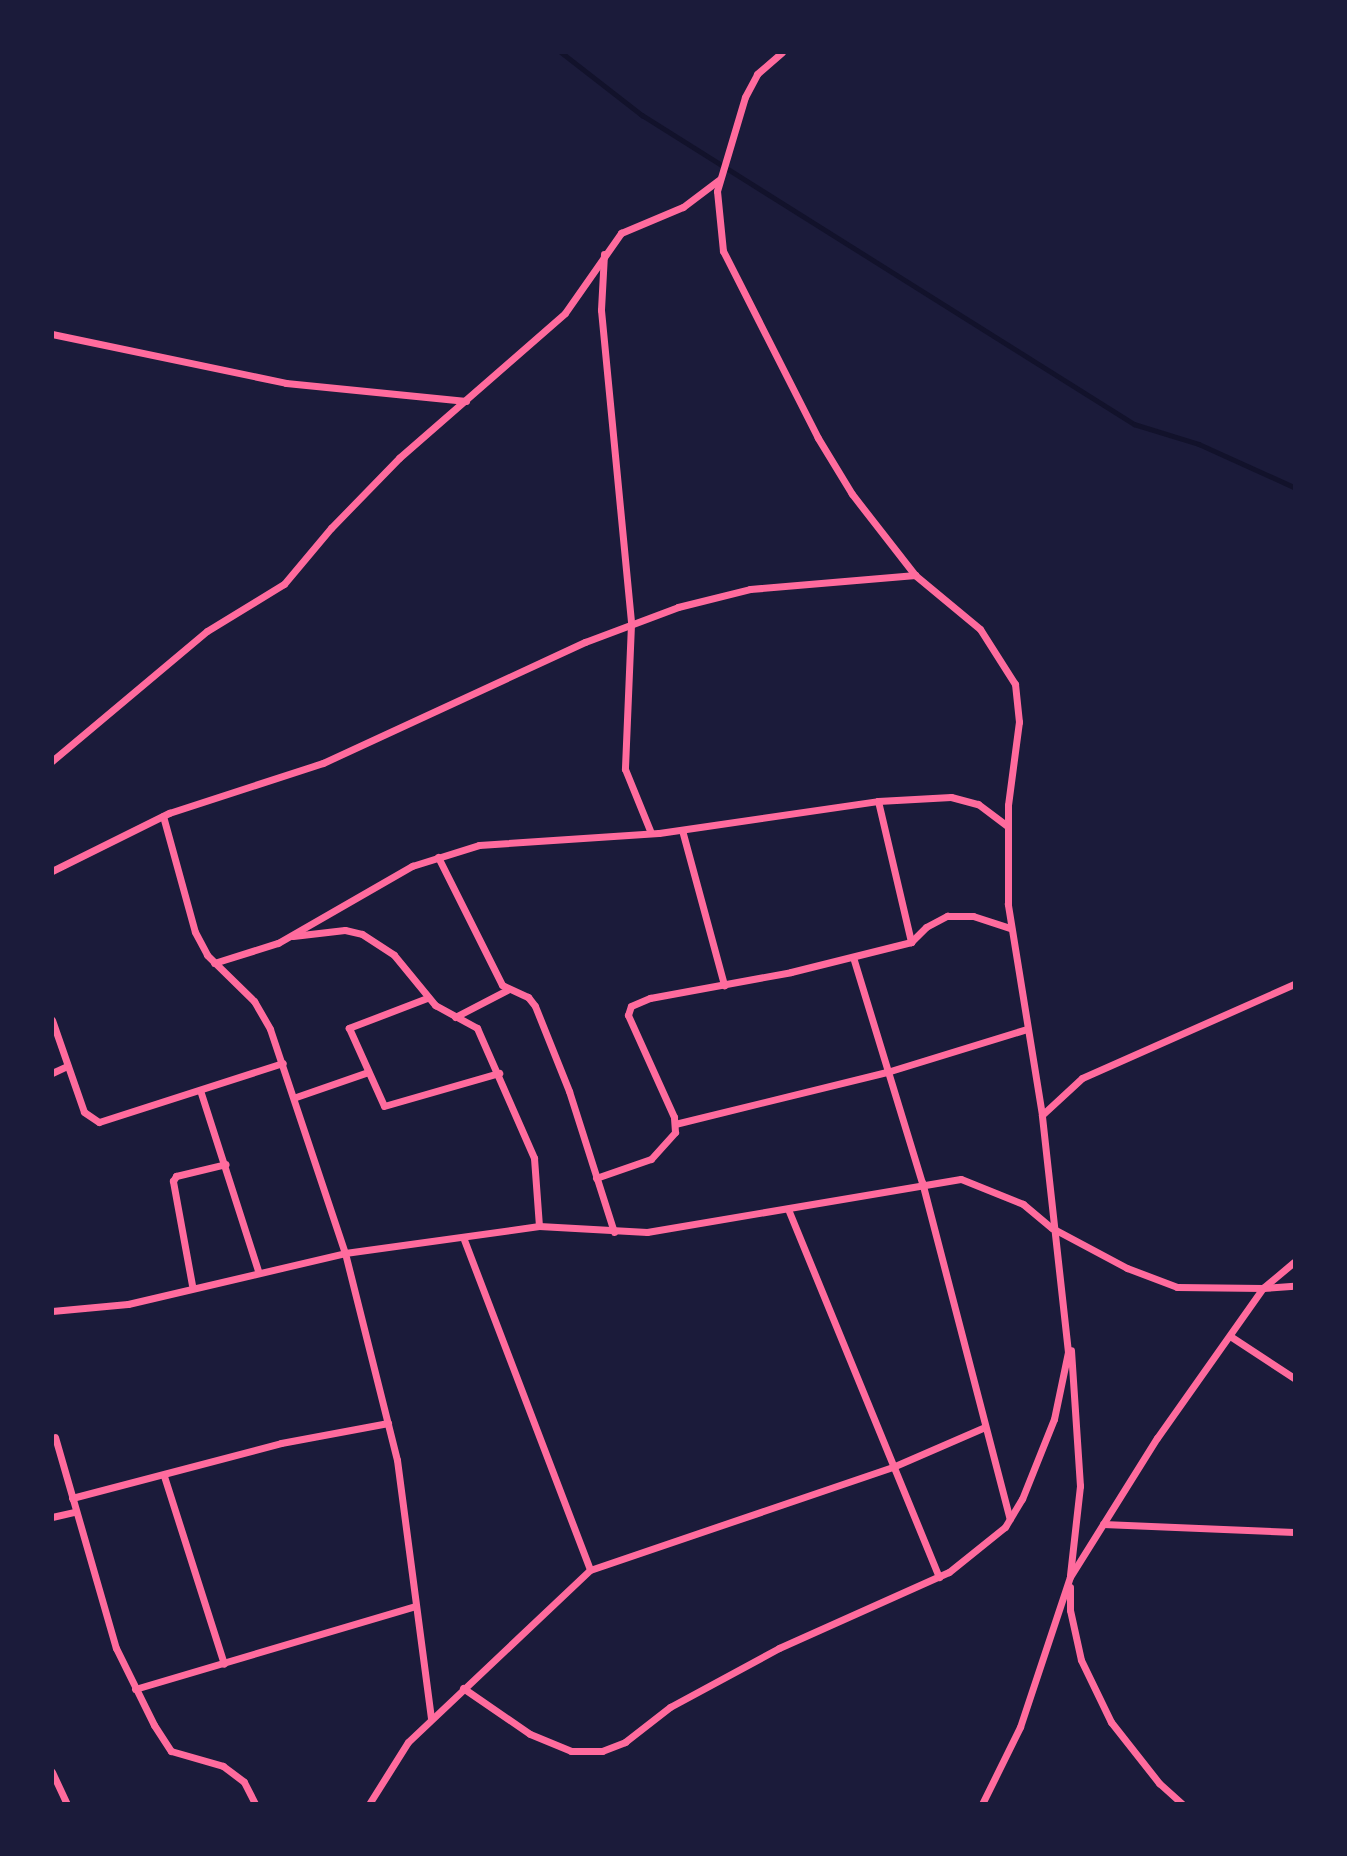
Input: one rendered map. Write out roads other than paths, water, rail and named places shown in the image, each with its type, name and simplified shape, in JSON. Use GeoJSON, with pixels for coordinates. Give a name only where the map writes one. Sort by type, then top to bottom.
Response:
{"type":"FeatureCollection","features":[{"type":"Feature","properties":{"kind":"street"},"geometry":{"type":"LineString","coordinates":[[782,52],[757,74],[746,97],[723,176],[717,208],[723,251],[818,438],[852,494],[915,575],[980,629],[1014,684],[1019,722],[1007,826],[1011,928],[1042,1115],[1052,1228],[1069,1330],[1080,1486],[1070,1577],[1070,1610],[1082,1661],[1111,1722],[1159,1783],[1182,1804]]}},
{"type":"Feature","properties":{"kind":"street"},"geometry":{"type":"LineString","coordinates":[[52,761],[207,631],[284,584],[371,486],[565,313],[604,253],[621,233],[683,207],[723,176]]}},
{"type":"Feature","properties":{"kind":"street"},"geometry":{"type":"LineString","coordinates":[[604,253],[601,310],[631,624],[625,769],[651,833]]}},
{"type":"Feature","properties":{"kind":"street"},"geometry":{"type":"LineString","coordinates":[[52,334],[286,383],[466,401]]}},
{"type":"Feature","properties":{"kind":"street"},"geometry":{"type":"LineString","coordinates":[[52,871],[163,816],[323,763],[631,624],[750,589],[915,575]]}},
{"type":"Feature","properties":{"kind":"street"},"geometry":{"type":"LineString","coordinates":[[214,963],[288,937],[376,883],[438,857],[480,845],[539,838],[682,830],[878,801],[967,800],[987,809],[1007,826]]}},
{"type":"Feature","properties":{"kind":"street"},"geometry":{"type":"LineString","coordinates":[[878,801],[911,942]]}},
{"type":"Feature","properties":{"kind":"street"},"geometry":{"type":"LineString","coordinates":[[163,816],[186,909],[214,963],[260,1009],[283,1063],[345,1253],[397,1460],[431,1718]]}},
{"type":"Feature","properties":{"kind":"street"},"geometry":{"type":"LineString","coordinates":[[682,830],[724,985]]}},
{"type":"Feature","properties":{"kind":"street"},"geometry":{"type":"LineString","coordinates":[[438,857],[507,990],[528,997],[535,1006],[614,1232]]}},
{"type":"Feature","properties":{"kind":"street"},"geometry":{"type":"LineString","coordinates":[[596,1178],[658,1155],[672,1140],[676,1124],[628,1012],[650,998],[724,985],[911,942],[926,927],[947,916],[973,916],[1011,928]]}},
{"type":"Feature","properties":{"kind":"street"},"geometry":{"type":"LineString","coordinates":[[288,937],[345,930],[362,934],[394,955],[427,998],[477,1028],[534,1158],[539,1226]]}},
{"type":"Feature","properties":{"kind":"street"},"geometry":{"type":"LineString","coordinates":[[853,957],[922,1182],[1010,1520]]}},
{"type":"Feature","properties":{"kind":"street"},"geometry":{"type":"LineString","coordinates":[[1042,1115],[1082,1078],[1294,984]]}},
{"type":"Feature","properties":{"kind":"street"},"geometry":{"type":"LineString","coordinates":[[455,1017],[507,990]]}},
{"type":"Feature","properties":{"kind":"street"},"geometry":{"type":"LineString","coordinates":[[427,998],[349,1028],[368,1072],[388,1108],[499,1073]]}},
{"type":"Feature","properties":{"kind":"street"},"geometry":{"type":"LineString","coordinates":[[52,1020],[84,1112],[99,1122],[283,1063]]}},
{"type":"Feature","properties":{"kind":"street"},"geometry":{"type":"LineString","coordinates":[[676,1124],[887,1072],[1027,1029]]}},
{"type":"Feature","properties":{"kind":"street"},"geometry":{"type":"LineString","coordinates":[[52,1073],[68,1066]]}},
{"type":"Feature","properties":{"kind":"street"},"geometry":{"type":"LineString","coordinates":[[296,1097],[368,1072]]}},
{"type":"Feature","properties":{"kind":"street"},"geometry":{"type":"LineString","coordinates":[[200,1090],[226,1164],[258,1271]]}},
{"type":"Feature","properties":{"kind":"street"},"geometry":{"type":"LineString","coordinates":[[192,1285],[173,1181],[176,1176],[226,1164]]}},
{"type":"Feature","properties":{"kind":"street"},"geometry":{"type":"LineString","coordinates":[[52,1311],[128,1304],[192,1285],[345,1253],[539,1226],[648,1232],[788,1209],[922,1182],[961,1179],[992,1189],[1023,1204],[1052,1228],[1127,1268],[1177,1287],[1294,1286]]}},
{"type":"Feature","properties":{"kind":"street"},"geometry":{"type":"LineString","coordinates":[[788,1209],[939,1577]]}},
{"type":"Feature","properties":{"kind":"street"},"geometry":{"type":"LineString","coordinates":[[463,1237],[590,1570]]}},
{"type":"Feature","properties":{"kind":"street"},"geometry":{"type":"LineString","coordinates":[[982,1804],[1020,1727],[1070,1577],[1157,1438],[1263,1288],[1294,1262]]}},
{"type":"Feature","properties":{"kind":"street"},"geometry":{"type":"LineString","coordinates":[[463,1688],[530,1734],[571,1751],[602,1751],[625,1742],[670,1707],[779,1648],[939,1577],[970,1559],[1010,1520],[1055,1419],[1069,1330]]}},
{"type":"Feature","properties":{"kind":"street"},"geometry":{"type":"LineString","coordinates":[[1230,1336],[1294,1378]]}},
{"type":"Feature","properties":{"kind":"street"},"geometry":{"type":"LineString","coordinates":[[72,1498],[150,1475],[164,1476],[281,1443],[388,1423]]}},
{"type":"Feature","properties":{"kind":"street"},"geometry":{"type":"LineString","coordinates":[[369,1804],[408,1742],[590,1570],[895,1466],[985,1427]]}},
{"type":"Feature","properties":{"kind":"street"},"geometry":{"type":"LineString","coordinates":[[55,1437],[72,1498],[73,1512],[116,1648],[135,1689],[171,1751],[223,1766],[244,1782],[255,1804]]}},
{"type":"Feature","properties":{"kind":"street"},"geometry":{"type":"LineString","coordinates":[[164,1476],[224,1664]]}},
{"type":"Feature","properties":{"kind":"street"},"geometry":{"type":"LineString","coordinates":[[52,1517],[73,1512]]}},
{"type":"Feature","properties":{"kind":"street"},"geometry":{"type":"LineString","coordinates":[[1103,1524],[1294,1532]]}},
{"type":"Feature","properties":{"kind":"street"},"geometry":{"type":"LineString","coordinates":[[135,1689],[415,1606]]}},
{"type":"Feature","properties":{"kind":"street"},"geometry":{"type":"LineString","coordinates":[[52,1772],[67,1804]]}},
{"type":"Feature","properties":{"kind":"waterway"},"geometry":{"type":"LineString","coordinates":[[561,52],[642,115],[1134,424],[1199,444],[1294,487]]}}]}
